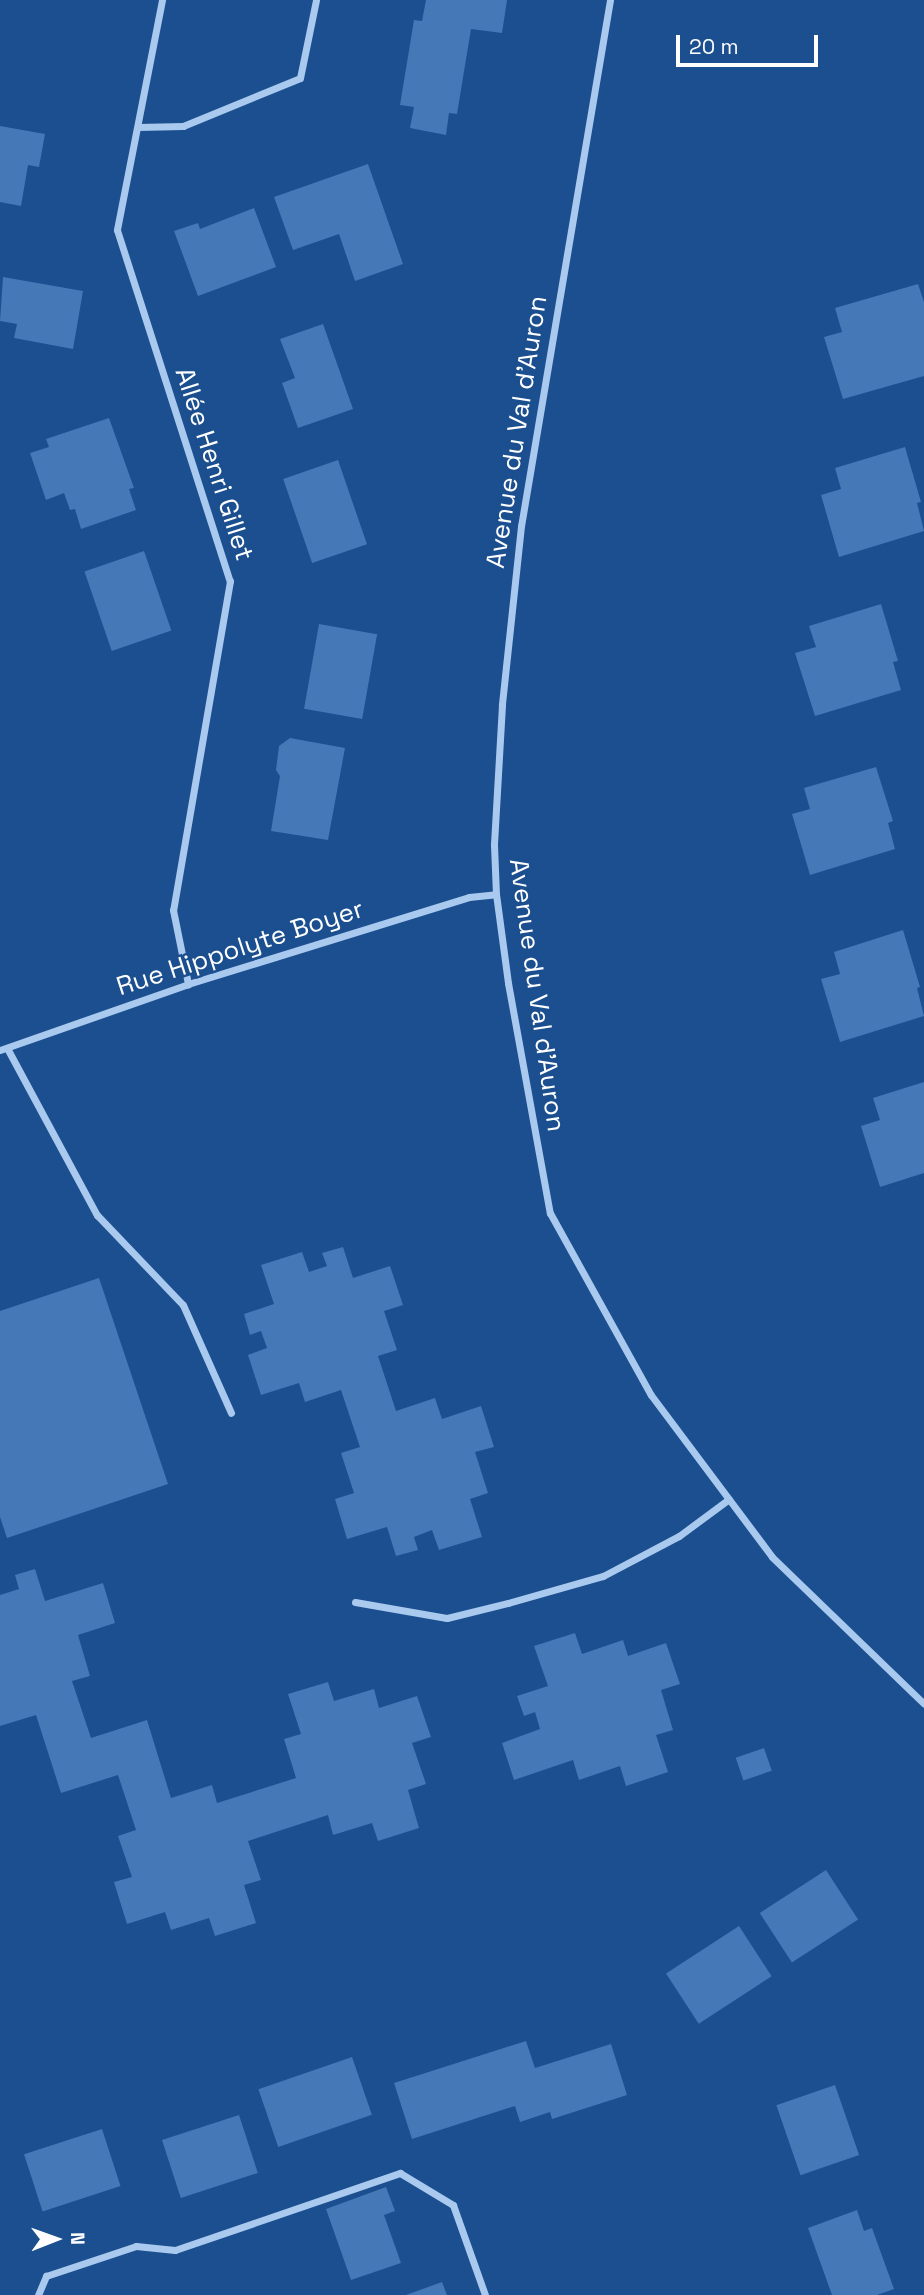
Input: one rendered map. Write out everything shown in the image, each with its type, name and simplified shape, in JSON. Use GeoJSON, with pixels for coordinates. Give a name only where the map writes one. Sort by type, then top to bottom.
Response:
{"type":"FeatureCollection","features":[{"type":"Feature","properties":{"kind":"street","name":"Allée Henri Gillet"},"geometry":{"type":"LineString","coordinates":[[163,0],[117,230],[230,581],[173,910],[188,984]]}},
{"type":"Feature","properties":{"kind":"street"},"geometry":{"type":"LineString","coordinates":[[138,127],[183,126],[300,78],[316,0]]}},
{"type":"Feature","properties":{"kind":"street","name":"Avenue du Val d'Auron"},"geometry":{"type":"LineString","coordinates":[[610,0],[521,526],[502,705],[494,845],[496,894],[550,1213],[651,1395],[772,1557],[924,1704]]}},
{"type":"Feature","properties":{"kind":"street","name":"Rue Hippolyte Boyer"},"geometry":{"type":"LineString","coordinates":[[3,1049],[188,984],[469,897],[496,894]]}},
{"type":"Feature","properties":{"kind":"street"},"geometry":{"type":"LineString","coordinates":[[3,1049],[97,1215],[183,1305],[231,1413]]}},
{"type":"Feature","properties":{"kind":"street"},"geometry":{"type":"LineString","coordinates":[[355,1602],[447,1618],[603,1576],[678,1536],[729,1499]]}},
{"type":"Feature","properties":{"kind":"street"},"geometry":{"type":"LineString","coordinates":[[38,2295],[46,2276],[136,2246],[175,2250],[400,2174],[453,2205],[485,2295]]}},
{"type":"Feature","properties":{"kind":"building"},"geometry":{"type":"Polygon","coordinates":[[[426,0],[507,0],[502,33],[471,29],[457,114],[449,113],[446,135],[410,128],[414,107],[400,105],[414,20],[422,21],[426,0]]]}},
{"type":"Feature","properties":{"kind":"building"},"geometry":{"type":"Polygon","coordinates":[[[0,126],[45,134],[39,167],[28,165],[21,206],[0,202],[0,126]]]}},
{"type":"Feature","properties":{"kind":"building"},"geometry":{"type":"Polygon","coordinates":[[[368,164],[403,264],[355,281],[339,234],[293,250],[274,197],[368,164]]]}},
{"type":"Feature","properties":{"kind":"building"},"geometry":{"type":"Polygon","coordinates":[[[254,208],[276,267],[198,296],[174,231],[198,223],[200,229],[254,208]]]}},
{"type":"Feature","properties":{"kind":"building"},"geometry":{"type":"Polygon","coordinates":[[[3,277],[83,291],[73,349],[14,338],[17,324],[0,321],[3,277]]]}},
{"type":"Feature","properties":{"kind":"building"},"geometry":{"type":"Polygon","coordinates":[[[918,284],[924,302],[924,376],[843,399],[824,337],[842,332],[835,308],[918,284]]]}},
{"type":"Feature","properties":{"kind":"building"},"geometry":{"type":"Polygon","coordinates":[[[323,324],[353,409],[298,428],[282,383],[295,378],[280,339],[323,324]]]}},
{"type":"Feature","properties":{"kind":"building"},"geometry":{"type":"Polygon","coordinates":[[[109,418],[134,488],[129,489],[136,510],[81,529],[75,509],[70,510],[64,493],[46,500],[30,453],[49,447],[46,439],[109,418]]]}},
{"type":"Feature","properties":{"kind":"building"},"geometry":{"type":"Polygon","coordinates":[[[905,447],[921,502],[917,503],[924,531],[839,557],[821,495],[841,489],[835,468],[905,447]]]}},
{"type":"Feature","properties":{"kind":"building"},"geometry":{"type":"Polygon","coordinates":[[[338,460],[367,544],[312,563],[283,479],[338,460]]]}},
{"type":"Feature","properties":{"kind":"building"},"geometry":{"type":"Polygon","coordinates":[[[144,551],[171,630],[112,651],[84,572],[144,551]]]}},
{"type":"Feature","properties":{"kind":"building"},"geometry":{"type":"Polygon","coordinates":[[[881,604],[898,661],[893,662],[901,690],[815,716],[795,653],[816,647],[809,626],[881,604]]]}},
{"type":"Feature","properties":{"kind":"building"},"geometry":{"type":"Polygon","coordinates":[[[319,624],[377,634],[362,719],[304,709],[319,624]]]}},
{"type":"Feature","properties":{"kind":"building"},"geometry":{"type":"Polygon","coordinates":[[[290,738],[345,748],[328,840],[271,831],[280,776],[276,770],[279,746],[290,738]]]}},
{"type":"Feature","properties":{"kind":"building"},"geometry":{"type":"Polygon","coordinates":[[[876,767],[893,821],[888,823],[895,849],[810,875],[792,814],[810,809],[804,788],[876,767]]]}},
{"type":"Feature","properties":{"kind":"building"},"geometry":{"type":"Polygon","coordinates":[[[903,930],[920,987],[917,988],[924,1016],[840,1042],[821,979],[840,974],[834,952],[903,930]]]}},
{"type":"Feature","properties":{"kind":"building"},"geometry":{"type":"Polygon","coordinates":[[[924,1082],[924,1173],[880,1187],[861,1126],[880,1120],[873,1098],[924,1082]]]}},
{"type":"Feature","properties":{"kind":"building"},"geometry":{"type":"Polygon","coordinates":[[[343,1247],[353,1278],[390,1266],[403,1305],[384,1311],[397,1350],[378,1356],[396,1411],[435,1398],[442,1419],[481,1406],[494,1447],[475,1452],[488,1493],[470,1499],[482,1537],[439,1550],[432,1530],[414,1537],[418,1550],[396,1556],[387,1527],[347,1539],[335,1499],[354,1493],[341,1453],[360,1447],[341,1390],[305,1402],[299,1383],[261,1395],[248,1355],[267,1348],[261,1331],[250,1335],[244,1314],[274,1304],[261,1265],[302,1252],[309,1272],[327,1266],[322,1253],[343,1247]]]}},
{"type":"Feature","properties":{"kind":"building"},"geometry":{"type":"Polygon","coordinates":[[[99,1278],[168,1484],[7,1538],[0,1517],[0,1311],[99,1278]]]}},
{"type":"Feature","properties":{"kind":"building"},"geometry":{"type":"Polygon","coordinates":[[[35,1569],[45,1601],[103,1583],[115,1623],[78,1635],[90,1676],[72,1681],[91,1738],[147,1720],[171,1798],[212,1785],[217,1803],[296,1778],[284,1739],[301,1734],[288,1694],[328,1682],[334,1701],[374,1689],[379,1708],[417,1696],[431,1737],[412,1743],[426,1784],[408,1790],[419,1828],[378,1841],[372,1823],[333,1835],[328,1815],[248,1841],[261,1880],[244,1885],[256,1923],[215,1936],[209,1918],[171,1930],[165,1912],[127,1924],[114,1882],[132,1877],[118,1836],[136,1830],[118,1775],[61,1793],[36,1715],[0,1726],[0,1595],[19,1589],[15,1575],[35,1569]]]}},
{"type":"Feature","properties":{"kind":"building"},"geometry":{"type":"Polygon","coordinates":[[[575,1633],[582,1654],[623,1640],[628,1656],[666,1643],[680,1684],[661,1690],[673,1730],[656,1735],[668,1772],[626,1786],[620,1766],[579,1780],[573,1760],[514,1780],[502,1743],[540,1729],[535,1712],[524,1716],[517,1696],[548,1686],[534,1646],[575,1633]]]}},
{"type":"Feature","properties":{"kind":"building"},"geometry":{"type":"Polygon","coordinates":[[[764,1748],[772,1771],[743,1780],[736,1758],[764,1748]]]}},
{"type":"Feature","properties":{"kind":"building"},"geometry":{"type":"Polygon","coordinates":[[[826,1870],[858,1919],[792,1963],[760,1913],[826,1870]]]}},
{"type":"Feature","properties":{"kind":"building"},"geometry":{"type":"Polygon","coordinates":[[[739,1926],[772,1976],[699,2024],[666,1973],[739,1926]]]}},
{"type":"Feature","properties":{"kind":"building"},"geometry":{"type":"Polygon","coordinates":[[[526,2041],[535,2068],[611,2044],[627,2095],[552,2119],[550,2112],[520,2122],[515,2106],[412,2139],[394,2083],[526,2041]]]}},
{"type":"Feature","properties":{"kind":"building"},"geometry":{"type":"Polygon","coordinates":[[[352,2057],[372,2115],[278,2147],[258,2089],[352,2057]]]}},
{"type":"Feature","properties":{"kind":"building"},"geometry":{"type":"Polygon","coordinates":[[[835,2085],[859,2155],[800,2175],[776,2105],[835,2085]]]}},
{"type":"Feature","properties":{"kind":"building"},"geometry":{"type":"Polygon","coordinates":[[[239,2115],[258,2173],[181,2198],[162,2140],[239,2115]]]}},
{"type":"Feature","properties":{"kind":"building"},"geometry":{"type":"Polygon","coordinates":[[[102,2129],[121,2186],[43,2211],[24,2154],[102,2129]]]}},
{"type":"Feature","properties":{"kind":"building"},"geometry":{"type":"Polygon","coordinates":[[[386,2187],[395,2211],[384,2215],[401,2263],[351,2280],[326,2209],[386,2187]]]}},
{"type":"Feature","properties":{"kind":"building"},"geometry":{"type":"Polygon","coordinates":[[[857,2210],[864,2231],[872,2228],[894,2289],[877,2295],[832,2295],[808,2228],[857,2210]]]}},
{"type":"Feature","properties":{"kind":"building"},"geometry":{"type":"Polygon","coordinates":[[[442,2282],[447,2295],[406,2295],[442,2282]]]}}]}
